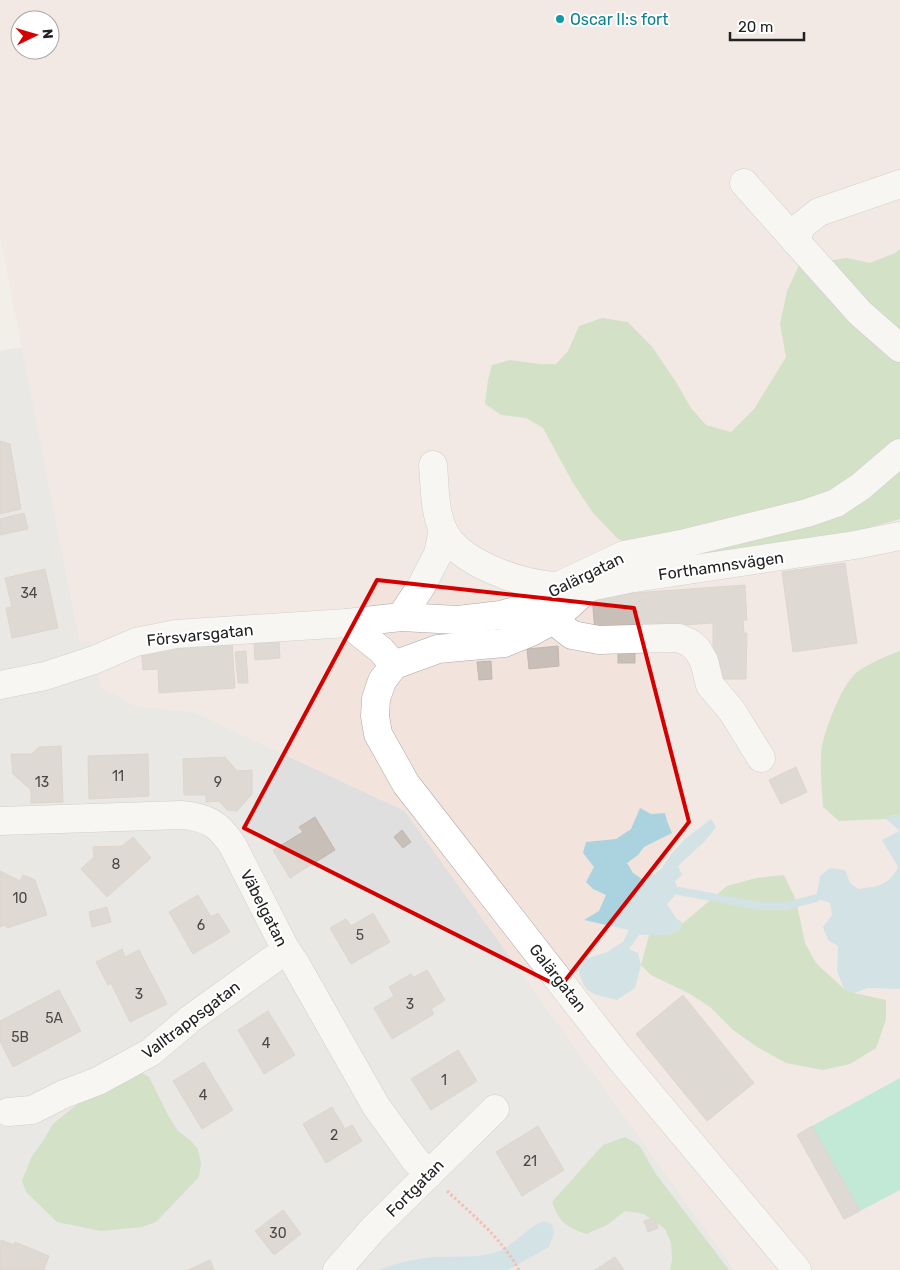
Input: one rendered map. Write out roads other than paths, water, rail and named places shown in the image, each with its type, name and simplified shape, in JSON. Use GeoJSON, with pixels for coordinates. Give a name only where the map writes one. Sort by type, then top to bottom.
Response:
{"type":"FeatureCollection","features":[{"type":"Feature","properties":{"kind":"street"},"geometry":{"type":"LineString","coordinates":[[744,183],[860,312],[900,348]]}},
{"type":"Feature","properties":{"kind":"street"},"geometry":{"type":"LineString","coordinates":[[796,242],[801,226],[819,212],[900,184]]}},
{"type":"Feature","properties":{"kind":"street","name":"Galärgatan"},"geometry":{"type":"LineString","coordinates":[[347,623],[401,617],[458,620],[501,615],[528,607],[558,586],[624,555],[681,544],[808,513],[836,503],[860,487],[900,453]]}},
{"type":"Feature","properties":{"kind":"street"},"geometry":{"type":"LineString","coordinates":[[433,465],[436,505],[443,530],[454,544],[472,559],[495,572],[516,579],[548,586],[558,586]]}},
{"type":"Feature","properties":{"kind":"street"},"geometry":{"type":"LineString","coordinates":[[401,617],[422,585],[438,554],[443,530]]}},
{"type":"Feature","properties":{"kind":"street","name":"Forthamnsvägen"},"geometry":{"type":"LineString","coordinates":[[553,620],[589,587],[628,579],[856,545],[900,536]]}},
{"type":"Feature","properties":{"kind":"street","name":"Galärgatan"},"geometry":{"type":"LineString","coordinates":[[761,758],[732,711],[710,685],[704,661],[697,648],[690,642],[679,638],[599,640],[572,635],[553,620],[531,632],[504,642],[438,649],[394,665],[382,681],[376,699],[375,716],[378,734],[406,784],[618,1056],[797,1270]]}},
{"type":"Feature","properties":{"kind":"street"},"geometry":{"type":"LineString","coordinates":[[347,623],[382,650],[394,665]]}},
{"type":"Feature","properties":{"kind":"street","name":"Försvarsgatan"},"geometry":{"type":"LineString","coordinates":[[0,685],[45,676],[94,660],[136,642],[176,634],[347,623]]}},
{"type":"Feature","properties":{"kind":"street","name":"Väbelgatan"},"geometry":{"type":"LineString","coordinates":[[0,821],[181,815],[194,816],[218,827],[226,834],[286,950],[376,1106],[415,1160],[429,1174]]}},
{"type":"Feature","properties":{"kind":"street","name":"Valltrappsgatan"},"geometry":{"type":"LineString","coordinates":[[8,1112],[32,1110],[64,1094],[98,1081],[151,1052],[190,1019],[286,950]]}},
{"type":"Feature","properties":{"kind":"street","name":"Fortgatan"},"geometry":{"type":"LineString","coordinates":[[337,1270],[374,1228],[496,1109]]}},
{"type":"Feature","properties":{"kind":"water"},"geometry":{"type":"Polygon","coordinates":[[[640,808],[651,814],[665,813],[672,833],[644,847],[638,855],[627,863],[633,873],[645,881],[661,869],[685,839],[711,819],[716,827],[705,841],[678,866],[682,875],[675,881],[679,891],[667,904],[676,918],[683,923],[681,930],[667,935],[639,935],[629,949],[638,953],[641,965],[635,988],[617,1000],[597,995],[587,989],[579,970],[586,959],[607,952],[623,942],[629,930],[584,920],[599,911],[606,895],[593,889],[586,882],[594,867],[583,853],[586,842],[616,839],[631,829],[640,808]]]}},
{"type":"Feature","properties":{"kind":"water"},"geometry":{"type":"Polygon","coordinates":[[[892,815],[900,816],[900,831],[886,819],[892,815]]]}},
{"type":"Feature","properties":{"kind":"water"},"geometry":{"type":"Polygon","coordinates":[[[900,831],[900,989],[868,988],[854,993],[844,989],[837,971],[838,946],[828,940],[823,927],[832,915],[830,903],[816,898],[820,876],[830,868],[845,870],[850,883],[859,889],[887,882],[898,867],[882,840],[900,831]]]}},
{"type":"Feature","properties":{"kind":"water"},"geometry":{"type":"Polygon","coordinates":[[[544,1221],[552,1225],[554,1233],[549,1247],[508,1270],[379,1270],[419,1259],[487,1255],[507,1247],[531,1228],[544,1221]]]}},
{"type":"Feature","properties":{"kind":"waterway"},"geometry":{"type":"LineString","coordinates":[[679,891],[760,906],[786,906],[816,898]]}},
{"type":"Feature","properties":{"kind":"place","name":"Oscar II:s fort"},"geometry":{"type":"Point","coordinates":[560,19]}}]}
